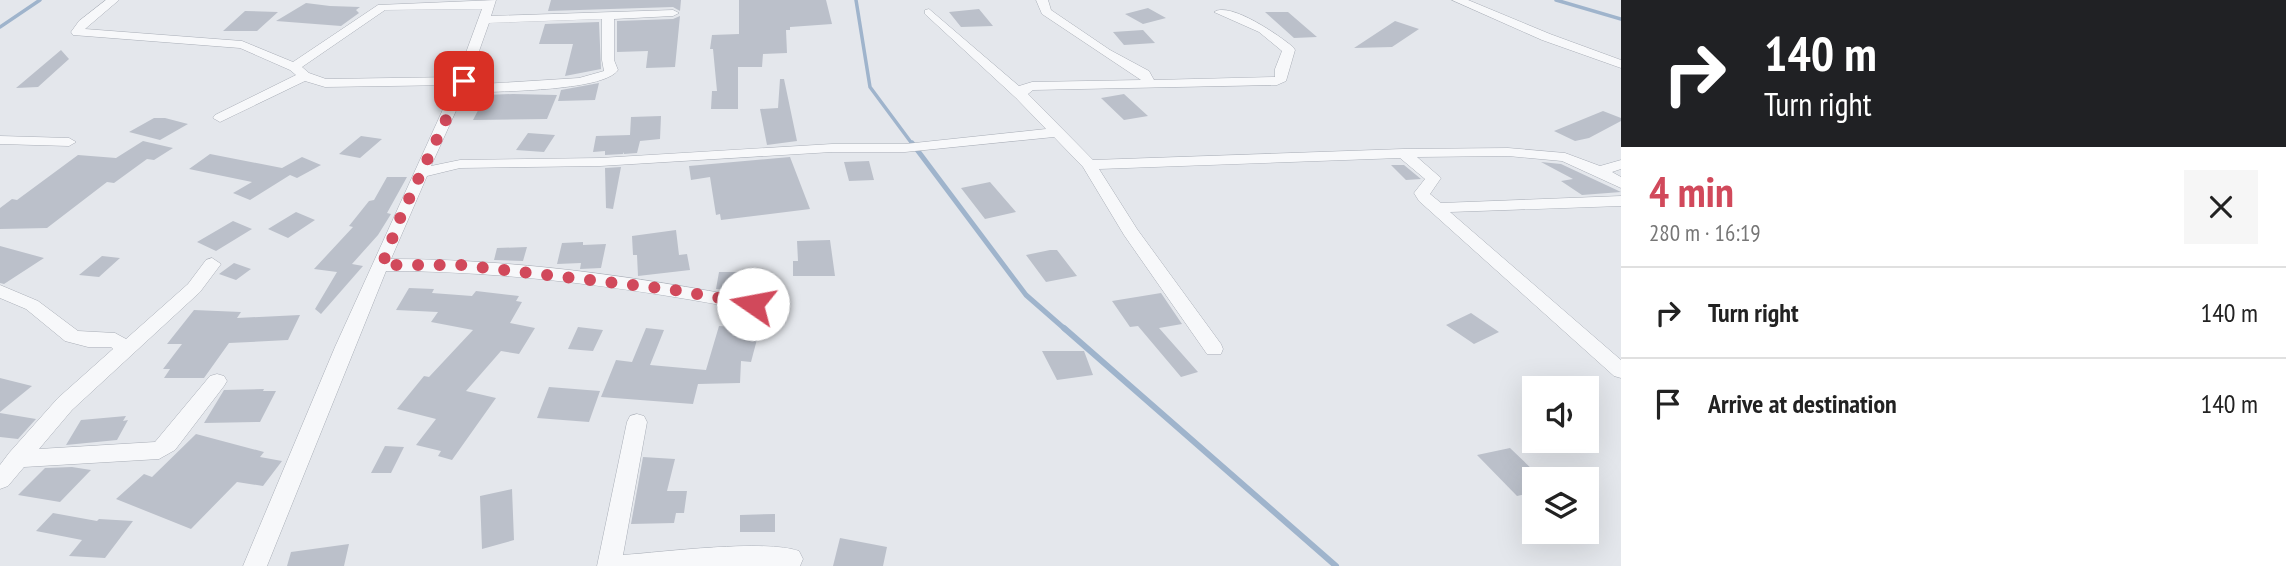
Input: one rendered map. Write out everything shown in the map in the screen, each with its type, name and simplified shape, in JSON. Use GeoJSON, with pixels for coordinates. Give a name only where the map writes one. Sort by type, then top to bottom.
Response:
{"type":"FeatureCollection","features":[{"type":"Feature","properties":{"kind":"street"},"geometry":{"type":"LineString","coordinates":[[113,0],[83,23],[77,32],[226,42],[249,47],[299,72],[339,84],[580,82],[609,74],[612,70],[607,48],[608,15]]}},
{"type":"Feature","properties":{"kind":"street"},"geometry":{"type":"LineString","coordinates":[[1042,0],[1046,12],[1106,53],[1144,74],[1150,83]]}},
{"type":"Feature","properties":{"kind":"street"},"geometry":{"type":"LineString","coordinates":[[1458,0],[1546,37],[1621,64]]}},
{"type":"Feature","properties":{"kind":"street"},"geometry":{"type":"LineString","coordinates":[[220,118],[299,72],[382,7],[488,8],[608,15],[673,13]]}},
{"type":"Feature","properties":{"kind":"street"},"geometry":{"type":"LineString","coordinates":[[255,566],[401,216],[462,85],[488,8]]}},
{"type":"Feature","properties":{"kind":"street"},"geometry":{"type":"LineString","coordinates":[[929,12],[1021,95],[1089,165],[1130,231],[1213,349]]}},
{"type":"Feature","properties":{"kind":"street"},"geometry":{"type":"LineString","coordinates":[[1021,95],[1023,89],[1032,86],[1277,81],[1281,78],[1281,69],[1289,50],[1263,29],[1220,12]]}},
{"type":"Feature","properties":{"kind":"street"},"geometry":{"type":"LineString","coordinates":[[423,172],[460,164],[600,162],[832,148],[905,148],[1058,132]]}},
{"type":"Feature","properties":{"kind":"street"},"geometry":{"type":"LineString","coordinates":[[0,140],[69,142]]}},
{"type":"Feature","properties":{"kind":"street"},"geometry":{"type":"LineString","coordinates":[[1089,165],[1403,153],[1536,154],[1566,158],[1600,171],[1621,183]]}},
{"type":"Feature","properties":{"kind":"street"},"geometry":{"type":"LineString","coordinates":[[1403,153],[1433,178],[1432,183],[1422,193],[1438,210],[1621,370]]}},
{"type":"Feature","properties":{"kind":"street"},"geometry":{"type":"LineString","coordinates":[[1600,171],[1621,164]]}},
{"type":"Feature","properties":{"kind":"street"},"geometry":{"type":"LineString","coordinates":[[1438,210],[1487,205],[1621,201]]}},
{"type":"Feature","properties":{"kind":"street"},"geometry":{"type":"LineString","coordinates":[[0,480],[65,404],[194,288],[212,264]]}},
{"type":"Feature","properties":{"kind":"street"},"geometry":{"type":"LineString","coordinates":[[382,265],[461,265],[675,290],[753,304]]}},
{"type":"Feature","properties":{"kind":"street"},"geometry":{"type":"LineString","coordinates":[[0,291],[32,305],[72,336],[88,340],[115,340],[125,349]]}},
{"type":"Feature","properties":{"kind":"street"},"geometry":{"type":"LineString","coordinates":[[17,459],[159,450],[168,444],[217,381]]}},
{"type":"Feature","properties":{"kind":"street"},"geometry":{"type":"LineString","coordinates":[[609,566],[637,422]]}},
{"type":"Feature","properties":{"kind":"street"},"geometry":{"type":"LineString","coordinates":[[618,566],[739,558],[791,559]]}},
{"type":"Feature","properties":{"kind":"building"},"geometry":{"type":"Polygon","coordinates":[[[551,0],[681,0],[680,11],[673,7],[548,11],[551,0]]]}},
{"type":"Feature","properties":{"kind":"building"},"geometry":{"type":"Polygon","coordinates":[[[739,0],[826,0],[832,24],[790,27],[790,30],[786,30],[787,53],[763,54],[762,67],[738,67],[738,109],[711,109],[712,91],[717,91],[713,49],[710,49],[712,35],[739,34],[739,0]]]}},
{"type":"Feature","properties":{"kind":"building"},"geometry":{"type":"Polygon","coordinates":[[[306,3],[360,7],[356,10],[359,13],[341,26],[276,21],[306,3]]]}},
{"type":"Feature","properties":{"kind":"building"},"geometry":{"type":"Polygon","coordinates":[[[1148,8],[1166,18],[1143,24],[1125,14],[1148,8]]]}},
{"type":"Feature","properties":{"kind":"building"},"geometry":{"type":"Polygon","coordinates":[[[979,9],[993,26],[961,27],[949,12],[979,9]]]}},
{"type":"Feature","properties":{"kind":"building"},"geometry":{"type":"Polygon","coordinates":[[[245,11],[278,12],[257,31],[223,31],[245,11]]]}},
{"type":"Feature","properties":{"kind":"building"},"geometry":{"type":"Polygon","coordinates":[[[1265,12],[1288,12],[1317,37],[1294,38],[1265,12]]]}},
{"type":"Feature","properties":{"kind":"building"},"geometry":{"type":"Polygon","coordinates":[[[680,16],[675,67],[646,68],[648,51],[617,52],[617,21],[673,19],[680,16]]]}},
{"type":"Feature","properties":{"kind":"building"},"geometry":{"type":"Polygon","coordinates":[[[1395,21],[1419,29],[1392,47],[1354,48],[1395,21]]]}},
{"type":"Feature","properties":{"kind":"building"},"geometry":{"type":"Polygon","coordinates":[[[599,22],[601,69],[565,76],[573,44],[539,44],[545,24],[599,22]]]}},
{"type":"Feature","properties":{"kind":"building"},"geometry":{"type":"Polygon","coordinates":[[[1143,30],[1155,43],[1124,45],[1113,32],[1143,30]]]}},
{"type":"Feature","properties":{"kind":"building"},"geometry":{"type":"Polygon","coordinates":[[[61,50],[69,59],[38,87],[16,88],[61,50]]]}},
{"type":"Feature","properties":{"kind":"building"},"geometry":{"type":"Polygon","coordinates":[[[780,79],[784,79],[797,141],[767,145],[760,109],[778,108],[780,79]]]}},
{"type":"Feature","properties":{"kind":"building"},"geometry":{"type":"Polygon","coordinates":[[[599,83],[595,100],[558,101],[561,90],[599,83]]]}},
{"type":"Feature","properties":{"kind":"building"},"geometry":{"type":"Polygon","coordinates":[[[1124,94],[1148,116],[1124,120],[1101,98],[1124,94]]]}},
{"type":"Feature","properties":{"kind":"building"},"geometry":{"type":"Polygon","coordinates":[[[486,95],[557,95],[547,119],[473,120],[486,95]]]}},
{"type":"Feature","properties":{"kind":"building"},"geometry":{"type":"Polygon","coordinates":[[[1603,111],[1621,118],[1621,121],[1589,138],[1575,141],[1554,131],[1603,111]]]}},
{"type":"Feature","properties":{"kind":"building"},"geometry":{"type":"Polygon","coordinates":[[[661,116],[660,139],[640,141],[637,153],[605,155],[605,151],[593,152],[596,136],[630,135],[631,117],[661,116]]]}},
{"type":"Feature","properties":{"kind":"building"},"geometry":{"type":"Polygon","coordinates":[[[154,118],[188,124],[160,140],[129,132],[154,118]]]}},
{"type":"Feature","properties":{"kind":"building"},"geometry":{"type":"Polygon","coordinates":[[[528,133],[555,135],[544,152],[516,150],[528,133]]]}},
{"type":"Feature","properties":{"kind":"building"},"geometry":{"type":"Polygon","coordinates":[[[361,136],[382,139],[360,158],[339,154],[361,136]]]}},
{"type":"Feature","properties":{"kind":"building"},"geometry":{"type":"Polygon","coordinates":[[[143,141],[173,148],[154,160],[147,159],[114,183],[107,182],[47,228],[0,229],[0,208],[12,199],[17,200],[78,155],[116,158],[143,141]]]}},
{"type":"Feature","properties":{"kind":"building"},"geometry":{"type":"Polygon","coordinates":[[[210,154],[282,168],[302,157],[321,165],[297,178],[290,175],[250,200],[233,193],[252,182],[189,169],[210,154]]]}},
{"type":"Feature","properties":{"kind":"building"},"geometry":{"type":"Polygon","coordinates":[[[790,157],[810,209],[721,220],[720,214],[716,215],[710,177],[691,180],[689,166],[790,157]]]}},
{"type":"Feature","properties":{"kind":"building"},"geometry":{"type":"Polygon","coordinates":[[[869,161],[874,180],[849,181],[844,162],[869,161]]]}},
{"type":"Feature","properties":{"kind":"building"},"geometry":{"type":"Polygon","coordinates":[[[1541,162],[1561,164],[1621,192],[1582,195],[1561,181],[1573,179],[1541,162]]]}},
{"type":"Feature","properties":{"kind":"building"},"geometry":{"type":"Polygon","coordinates":[[[1391,165],[1404,165],[1421,179],[1406,180],[1391,165]]]}},
{"type":"Feature","properties":{"kind":"building"},"geometry":{"type":"Polygon","coordinates":[[[621,167],[613,209],[606,208],[605,168],[621,167]]]}},
{"type":"Feature","properties":{"kind":"building"},"geometry":{"type":"Polygon","coordinates":[[[387,177],[407,177],[387,213],[391,214],[378,235],[352,264],[363,266],[321,314],[315,309],[337,272],[314,269],[353,227],[349,226],[369,201],[374,200],[387,177]]]}},
{"type":"Feature","properties":{"kind":"building"},"geometry":{"type":"Polygon","coordinates":[[[990,182],[1016,212],[985,219],[961,188],[990,182]]]}},
{"type":"Feature","properties":{"kind":"building"},"geometry":{"type":"Polygon","coordinates":[[[296,212],[315,220],[288,238],[268,229],[296,212]]]}},
{"type":"Feature","properties":{"kind":"building"},"geometry":{"type":"Polygon","coordinates":[[[233,221],[252,229],[216,251],[197,242],[233,221]]]}},
{"type":"Feature","properties":{"kind":"building"},"geometry":{"type":"Polygon","coordinates":[[[676,230],[679,255],[687,254],[690,270],[638,276],[637,255],[633,255],[632,236],[676,230]]]}},
{"type":"Feature","properties":{"kind":"building"},"geometry":{"type":"Polygon","coordinates":[[[830,240],[835,276],[793,276],[793,261],[798,261],[797,241],[830,240]]]}},
{"type":"Feature","properties":{"kind":"building"},"geometry":{"type":"Polygon","coordinates":[[[583,242],[583,245],[606,244],[601,268],[580,269],[581,263],[557,264],[562,243],[583,242]]]}},
{"type":"Feature","properties":{"kind":"building"},"geometry":{"type":"Polygon","coordinates":[[[0,246],[44,258],[4,284],[0,283],[0,246]]]}},
{"type":"Feature","properties":{"kind":"building"},"geometry":{"type":"Polygon","coordinates":[[[527,247],[523,261],[494,260],[497,248],[527,247]]]}},
{"type":"Feature","properties":{"kind":"building"},"geometry":{"type":"Polygon","coordinates":[[[1057,250],[1077,276],[1046,282],[1026,255],[1057,250]]]}},
{"type":"Feature","properties":{"kind":"building"},"geometry":{"type":"Polygon","coordinates":[[[102,256],[120,258],[99,277],[79,275],[102,256]]]}},
{"type":"Feature","properties":{"kind":"building"},"geometry":{"type":"Polygon","coordinates":[[[234,263],[251,269],[236,280],[219,274],[234,263]]]}},
{"type":"Feature","properties":{"kind":"building"},"geometry":{"type":"Polygon","coordinates":[[[719,272],[739,272],[736,290],[716,289],[719,272]]]}},
{"type":"Feature","properties":{"kind":"building"},"geometry":{"type":"Polygon","coordinates":[[[409,288],[434,289],[432,293],[472,296],[476,291],[519,296],[516,301],[522,302],[510,323],[535,328],[519,354],[501,351],[466,391],[496,398],[452,460],[438,456],[441,451],[416,445],[436,419],[397,409],[424,376],[429,377],[473,330],[431,322],[438,312],[396,310],[409,288]]]}},
{"type":"Feature","properties":{"kind":"building"},"geometry":{"type":"Polygon","coordinates":[[[1161,293],[1182,324],[1159,328],[1198,372],[1181,377],[1138,326],[1130,327],[1112,301],[1161,293]]]}},
{"type":"Feature","properties":{"kind":"building"},"geometry":{"type":"Polygon","coordinates":[[[194,310],[241,312],[237,318],[300,315],[288,340],[229,343],[204,378],[164,378],[170,369],[163,369],[182,344],[167,344],[194,310]]]}},
{"type":"Feature","properties":{"kind":"building"},"geometry":{"type":"Polygon","coordinates":[[[1471,313],[1499,332],[1474,344],[1446,325],[1471,313]]]}},
{"type":"Feature","properties":{"kind":"building"},"geometry":{"type":"Polygon","coordinates":[[[735,322],[760,328],[751,362],[741,361],[740,383],[698,384],[693,404],[601,397],[616,360],[632,362],[646,328],[664,330],[650,365],[706,370],[719,326],[734,327],[735,322]]]}},
{"type":"Feature","properties":{"kind":"building"},"geometry":{"type":"Polygon","coordinates":[[[578,327],[603,330],[593,351],[568,349],[578,327]]]}},
{"type":"Feature","properties":{"kind":"building"},"geometry":{"type":"Polygon","coordinates":[[[1042,351],[1084,351],[1093,375],[1057,380],[1042,351]]]}},
{"type":"Feature","properties":{"kind":"building"},"geometry":{"type":"Polygon","coordinates":[[[0,378],[32,386],[0,412],[0,378]]]}},
{"type":"Feature","properties":{"kind":"building"},"geometry":{"type":"Polygon","coordinates":[[[549,387],[600,391],[589,422],[537,418],[549,387]]]}},
{"type":"Feature","properties":{"kind":"building"},"geometry":{"type":"Polygon","coordinates":[[[264,389],[263,391],[276,391],[260,422],[204,423],[224,390],[264,389]]]}},
{"type":"Feature","properties":{"kind":"building"},"geometry":{"type":"Polygon","coordinates":[[[0,413],[36,419],[18,439],[0,437],[0,413]]]}},
{"type":"Feature","properties":{"kind":"building"},"geometry":{"type":"Polygon","coordinates":[[[126,416],[123,421],[128,420],[117,440],[66,445],[81,420],[126,416]]]}},
{"type":"Feature","properties":{"kind":"building"},"geometry":{"type":"Polygon","coordinates":[[[196,434],[264,452],[260,457],[282,461],[263,486],[237,482],[191,529],[116,499],[144,474],[152,477],[196,434]]]}},
{"type":"Feature","properties":{"kind":"building"},"geometry":{"type":"Polygon","coordinates":[[[385,446],[404,447],[391,473],[371,473],[385,446]]]}},
{"type":"Feature","properties":{"kind":"building"},"geometry":{"type":"Polygon","coordinates":[[[1510,448],[1530,467],[1522,467],[1522,495],[1517,496],[1477,455],[1510,448]]]}},
{"type":"Feature","properties":{"kind":"building"},"geometry":{"type":"Polygon","coordinates":[[[643,457],[675,459],[667,491],[687,491],[684,513],[676,513],[674,523],[631,524],[643,457]]]}},
{"type":"Feature","properties":{"kind":"building"},"geometry":{"type":"Polygon","coordinates":[[[72,467],[91,470],[60,502],[18,495],[45,468],[72,467]]]}},
{"type":"Feature","properties":{"kind":"building"},"geometry":{"type":"Polygon","coordinates":[[[512,489],[514,540],[482,549],[480,496],[512,489]]]}},
{"type":"Feature","properties":{"kind":"building"},"geometry":{"type":"Polygon","coordinates":[[[53,513],[97,521],[133,521],[105,558],[69,556],[82,540],[36,531],[53,513]]]}},
{"type":"Feature","properties":{"kind":"building"},"geometry":{"type":"Polygon","coordinates":[[[775,514],[775,532],[740,532],[740,515],[775,514]]]}},
{"type":"Feature","properties":{"kind":"building"},"geometry":{"type":"Polygon","coordinates":[[[840,538],[887,547],[883,566],[833,566],[840,538]]]}},
{"type":"Feature","properties":{"kind":"building"},"geometry":{"type":"Polygon","coordinates":[[[349,544],[344,566],[287,566],[291,552],[349,544]]]}},
{"type":"Feature","properties":{"kind":"waterway"},"geometry":{"type":"LineString","coordinates":[[0,27],[40,0]]}},
{"type":"Feature","properties":{"kind":"waterway"},"geometry":{"type":"LineString","coordinates":[[856,0],[870,87],[913,145]]}},
{"type":"Feature","properties":{"kind":"waterway"},"geometry":{"type":"LineString","coordinates":[[1556,0],[1621,19]]}},
{"type":"Feature","properties":{"kind":"waterway"},"geometry":{"type":"LineString","coordinates":[[912,143],[1026,295],[1066,330]]}},
{"type":"Feature","properties":{"kind":"waterway"},"geometry":{"type":"LineString","coordinates":[[1064,328],[1336,566]]}},
{"type":"Feature","properties":{"kind":"route"},"geometry":{"type":"LineString","coordinates":[[464,81],[401,216],[382,265],[461,265],[675,290],[753,304]]}}]}
